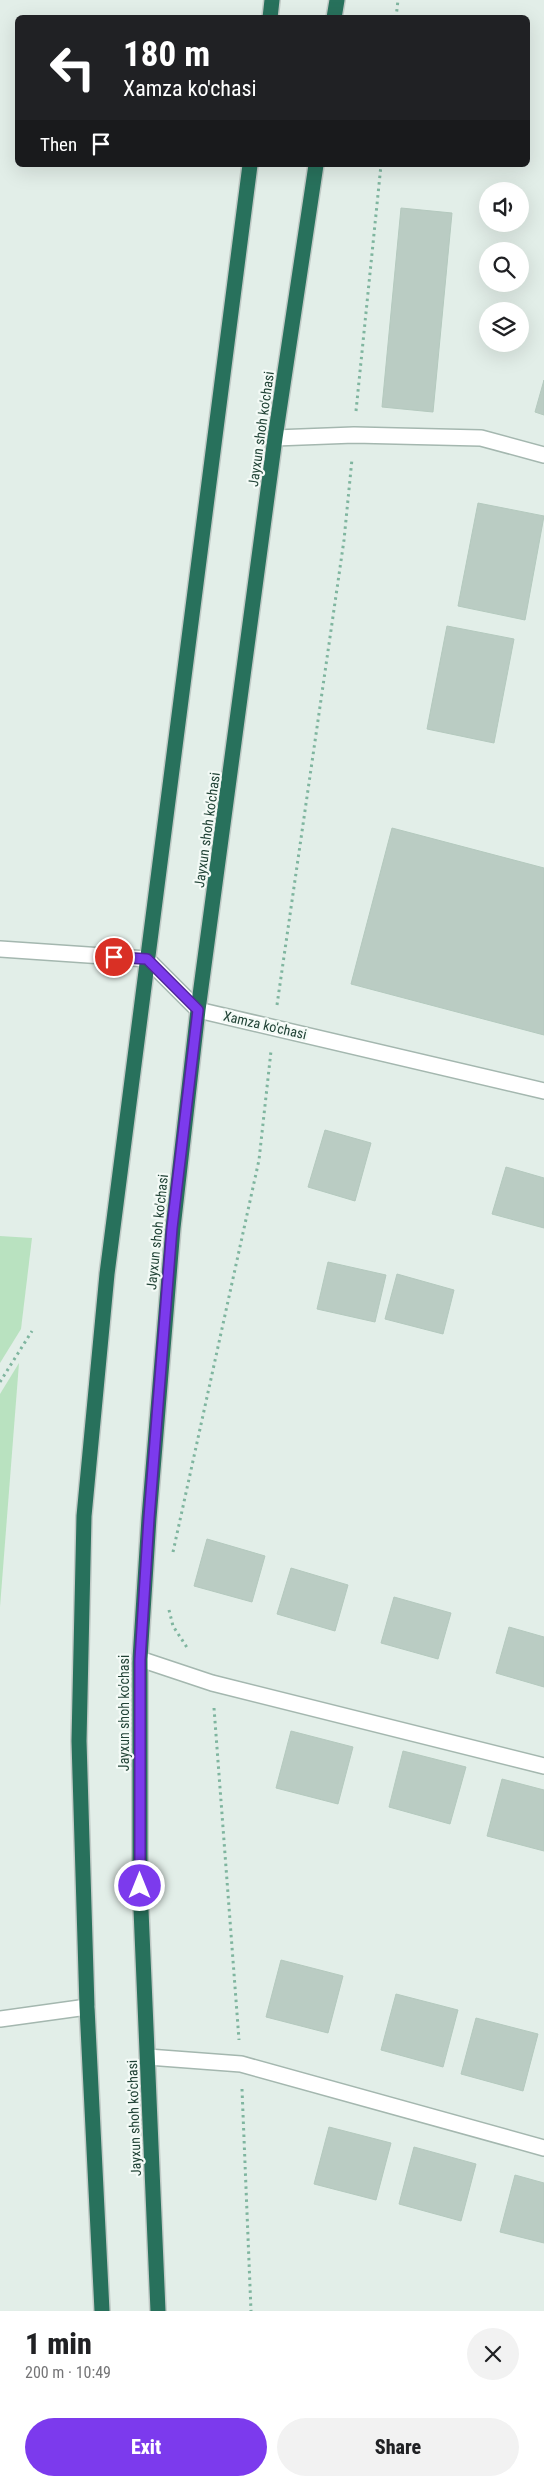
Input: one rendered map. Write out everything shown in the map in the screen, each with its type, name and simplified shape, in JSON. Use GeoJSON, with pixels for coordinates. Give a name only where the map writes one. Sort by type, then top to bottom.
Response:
{"type":"FeatureCollection","features":[{"type":"Feature","properties":{"kind":"highway"},"geometry":{"type":"LineString","coordinates":[[270,15],[272,0]]}},
{"type":"Feature","properties":{"kind":"highway"},"geometry":{"type":"LineString","coordinates":[[334,15],[337,0]]}},
{"type":"Feature","properties":{"kind":"highway"},"geometry":{"type":"LineString","coordinates":[[102,2311],[87,2007],[79,1741],[84,1516],[107,1274],[250,167]]}},
{"type":"Feature","properties":{"kind":"highway","name":"Jayxun shoh ko'chasi"},"geometry":{"type":"LineString","coordinates":[[158,2311],[140,1886],[140,1660],[149,1518],[172,1228],[198,1010],[275,438],[316,167]]}},
{"type":"Feature","properties":{"kind":"street"},"geometry":{"type":"LineString","coordinates":[[275,438],[354,435],[481,438],[544,455]]}},
{"type":"Feature","properties":{"kind":"street"},"geometry":{"type":"LineString","coordinates":[[0,948],[147,959],[198,1010]]}},
{"type":"Feature","properties":{"kind":"street","name":"Xamza ko'chasi"},"geometry":{"type":"LineString","coordinates":[[198,1010],[274,1026],[544,1091]]}},
{"type":"Feature","properties":{"kind":"street"},"geometry":{"type":"LineString","coordinates":[[140,1660],[212,1683],[544,1766]]}},
{"type":"Feature","properties":{"kind":"street"},"geometry":{"type":"LineString","coordinates":[[0,2019],[87,2007]]}},
{"type":"Feature","properties":{"kind":"street"},"geometry":{"type":"LineString","coordinates":[[148,2057],[241,2064],[544,2148]]}},
{"type":"Feature","properties":{"kind":"path"},"geometry":{"type":"LineString","coordinates":[[396,15],[398,0]]}},
{"type":"Feature","properties":{"kind":"path"},"geometry":{"type":"LineString","coordinates":[[172,1556],[259,1160],[274,1026],[344,540],[381,167]]}},
{"type":"Feature","properties":{"kind":"path"},"geometry":{"type":"LineString","coordinates":[[0,1382],[32,1331]]}},
{"type":"Feature","properties":{"kind":"path"},"geometry":{"type":"LineString","coordinates":[[169,1607],[172,1626],[189,1650]]}},
{"type":"Feature","properties":{"kind":"path"},"geometry":{"type":"LineString","coordinates":[[212,1683],[241,2064],[252,2311]]}},
{"type":"Feature","properties":{"kind":"green space"},"geometry":{"type":"Polygon","coordinates":[[[0,1236],[32,1238],[21,1329],[0,1363],[0,1236]]]}},
{"type":"Feature","properties":{"kind":"green space"},"geometry":{"type":"Polygon","coordinates":[[[19,1363],[0,1607],[0,1394],[19,1363]]]}},
{"type":"Feature","properties":{"kind":"building"},"geometry":{"type":"Polygon","coordinates":[[[401,208],[452,213],[433,412],[382,407],[401,208]]]}},
{"type":"Feature","properties":{"kind":"building"},"geometry":{"type":"Polygon","coordinates":[[[544,380],[544,415],[535,412],[544,380]]]}},
{"type":"Feature","properties":{"kind":"building"},"geometry":{"type":"Polygon","coordinates":[[[478,503],[544,516],[525,620],[458,606],[478,503]]]}},
{"type":"Feature","properties":{"kind":"building"},"geometry":{"type":"Polygon","coordinates":[[[447,626],[514,639],[494,743],[427,729],[447,626]]]}},
{"type":"Feature","properties":{"kind":"building"},"geometry":{"type":"Polygon","coordinates":[[[392,828],[544,868],[544,1035],[351,984],[392,828]]]}},
{"type":"Feature","properties":{"kind":"building"},"geometry":{"type":"Polygon","coordinates":[[[325,1130],[371,1143],[355,1201],[308,1187],[325,1130]]]}},
{"type":"Feature","properties":{"kind":"building"},"geometry":{"type":"Polygon","coordinates":[[[506,1167],[544,1178],[544,1228],[492,1214],[506,1167]]]}},
{"type":"Feature","properties":{"kind":"building"},"geometry":{"type":"Polygon","coordinates":[[[328,1262],[386,1275],[375,1322],[317,1309],[328,1262]]]}},
{"type":"Feature","properties":{"kind":"building"},"geometry":{"type":"Polygon","coordinates":[[[397,1274],[454,1290],[443,1334],[385,1319],[397,1274]]]}},
{"type":"Feature","properties":{"kind":"building"},"geometry":{"type":"Polygon","coordinates":[[[207,1539],[265,1556],[252,1602],[194,1586],[207,1539]]]}},
{"type":"Feature","properties":{"kind":"building"},"geometry":{"type":"Polygon","coordinates":[[[291,1568],[348,1585],[335,1631],[277,1614],[291,1568]]]}},
{"type":"Feature","properties":{"kind":"building"},"geometry":{"type":"Polygon","coordinates":[[[394,1597],[451,1613],[438,1659],[381,1643],[394,1597]]]}},
{"type":"Feature","properties":{"kind":"building"},"geometry":{"type":"Polygon","coordinates":[[[509,1627],[544,1637],[544,1687],[496,1673],[509,1627]]]}},
{"type":"Feature","properties":{"kind":"building"},"geometry":{"type":"Polygon","coordinates":[[[291,1731],[353,1747],[338,1804],[276,1788],[291,1731]]]}},
{"type":"Feature","properties":{"kind":"building"},"geometry":{"type":"Polygon","coordinates":[[[403,1751],[466,1767],[450,1824],[389,1807],[403,1751]]]}},
{"type":"Feature","properties":{"kind":"building"},"geometry":{"type":"Polygon","coordinates":[[[502,1779],[544,1790],[544,1851],[487,1836],[502,1779]]]}},
{"type":"Feature","properties":{"kind":"building"},"geometry":{"type":"Polygon","coordinates":[[[281,1960],[343,1976],[328,2033],[266,2017],[281,1960]]]}},
{"type":"Feature","properties":{"kind":"building"},"geometry":{"type":"Polygon","coordinates":[[[396,1994],[458,2010],[443,2067],[381,2050],[396,1994]]]}},
{"type":"Feature","properties":{"kind":"building"},"geometry":{"type":"Polygon","coordinates":[[[476,2018],[538,2034],[523,2091],[461,2074],[476,2018]]]}},
{"type":"Feature","properties":{"kind":"building"},"geometry":{"type":"Polygon","coordinates":[[[329,2127],[391,2143],[376,2200],[314,2184],[329,2127]]]}},
{"type":"Feature","properties":{"kind":"building"},"geometry":{"type":"Polygon","coordinates":[[[414,2147],[476,2164],[461,2221],[399,2204],[414,2147]]]}},
{"type":"Feature","properties":{"kind":"building"},"geometry":{"type":"Polygon","coordinates":[[[515,2175],[544,2183],[544,2243],[500,2232],[515,2175]]]}},
{"type":"Feature","properties":{"kind":"route"},"geometry":{"type":"LineString","coordinates":[[114,957],[147,959],[198,1010],[172,1228],[149,1518],[140,1660],[140,1886]]}}]}
